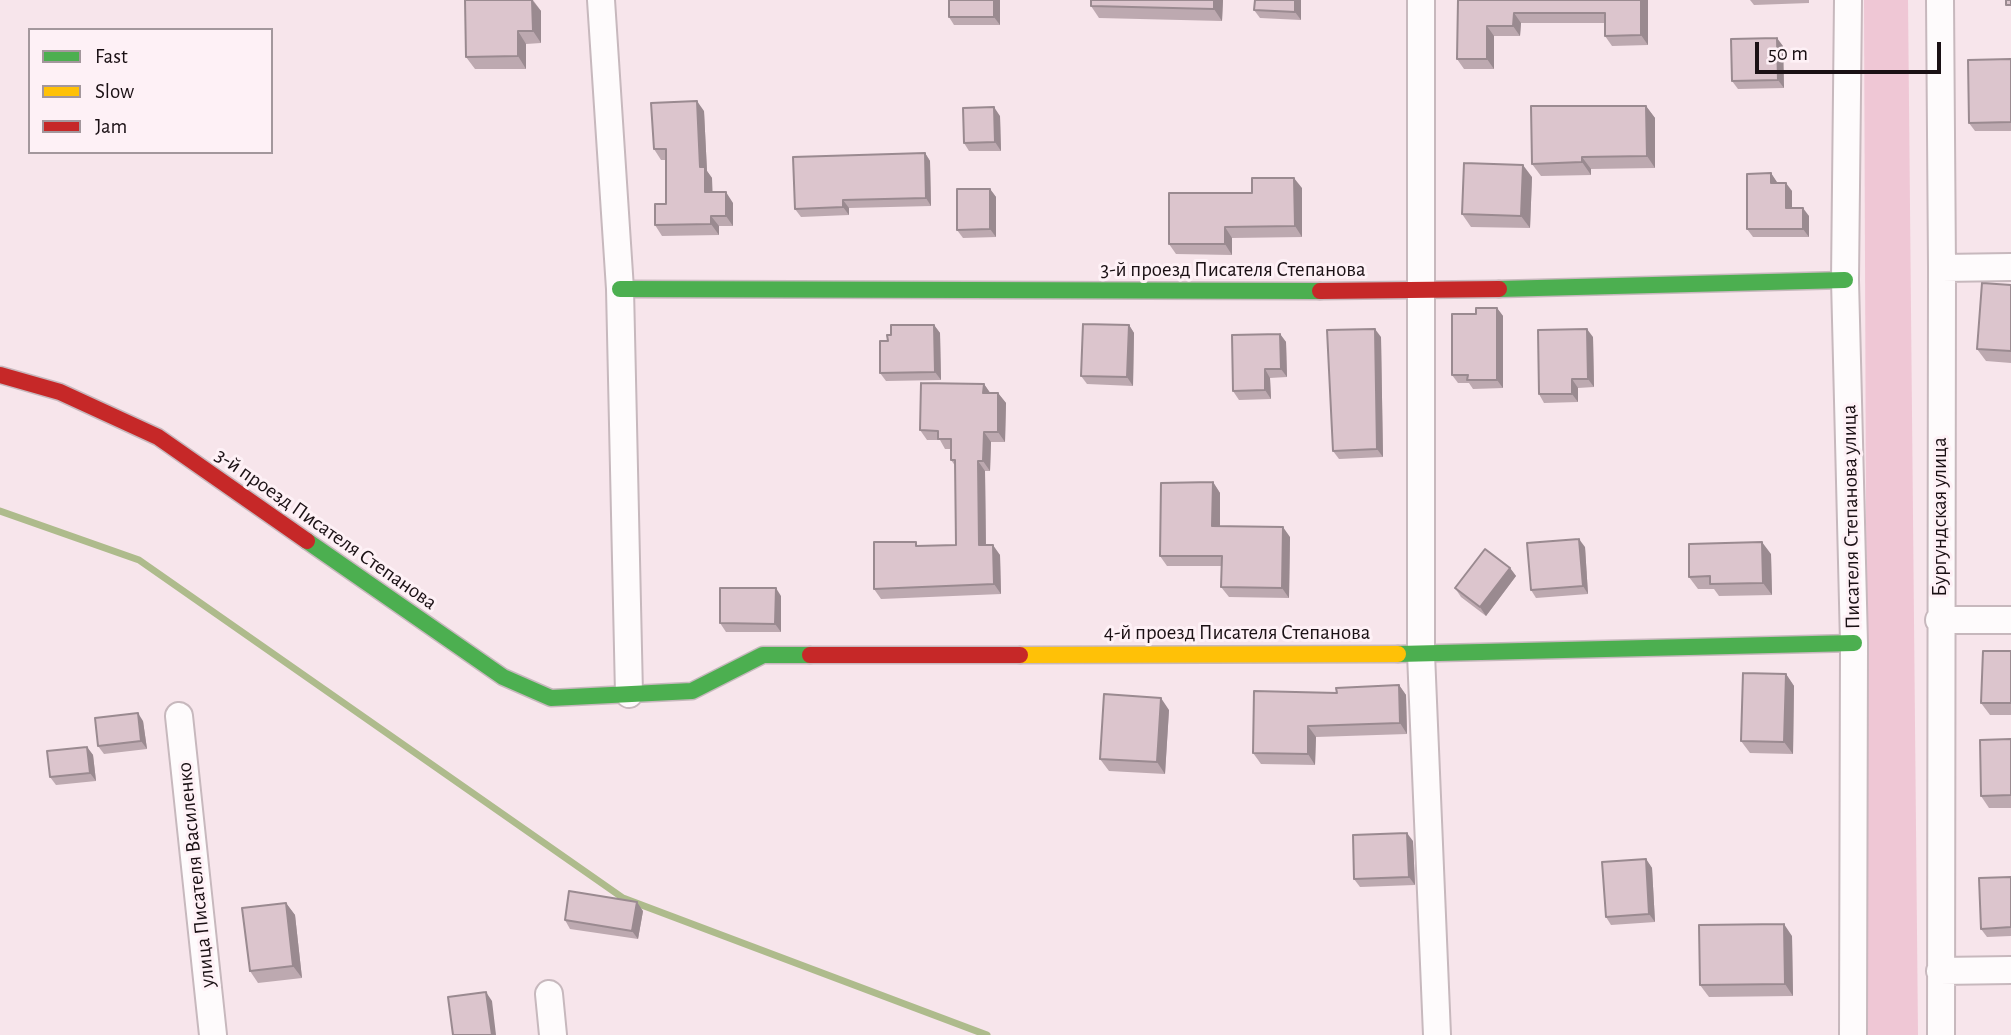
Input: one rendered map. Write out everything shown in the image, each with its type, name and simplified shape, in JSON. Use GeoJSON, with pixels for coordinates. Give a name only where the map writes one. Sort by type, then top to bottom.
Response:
{"type":"FeatureCollection","features":[{"type":"Feature","properties":{"kind":"street"},"geometry":{"type":"LineString","coordinates":[[601,0],[620,289],[629,694]]}},
{"type":"Feature","properties":{"kind":"street"},"geometry":{"type":"LineString","coordinates":[[1421,0],[1421,654],[1437,1035]]}},
{"type":"Feature","properties":{"kind":"street","name":"Писателя Степанова улица"},"geometry":{"type":"LineString","coordinates":[[1849,0],[1846,281],[1854,643],[1853,1035]]}},
{"type":"Feature","properties":{"kind":"street","name":"Бургундская улица"},"geometry":{"type":"LineString","coordinates":[[1940,0],[1941,1035]]}},
{"type":"Feature","properties":{"kind":"street"},"geometry":{"type":"LineString","coordinates":[[1942,268],[2011,267]]}},
{"type":"Feature","properties":{"kind":"street","name":"3-й проезд Писателя Степанова"},"geometry":{"type":"LineString","coordinates":[[620,289],[1421,291],[1846,281]]}},
{"type":"Feature","properties":{"kind":"street","name":"3-й проезд Писателя Степанова"},"geometry":{"type":"LineString","coordinates":[[0,375],[60,392],[158,438],[503,677],[551,698],[629,694]]}},
{"type":"Feature","properties":{"kind":"street"},"geometry":{"type":"LineString","coordinates":[[1940,620],[2011,620]]}},
{"type":"Feature","properties":{"kind":"street","name":"4-й проезд Писателя Степанова"},"geometry":{"type":"LineString","coordinates":[[629,694],[692,691],[763,655],[1421,654],[1854,643]]}},
{"type":"Feature","properties":{"kind":"street","name":"улица Писателя Василенко"},"geometry":{"type":"LineString","coordinates":[[179,716],[213,1035]]}},
{"type":"Feature","properties":{"kind":"street"},"geometry":{"type":"LineString","coordinates":[[1940,971],[2011,970]]}},
{"type":"Feature","properties":{"kind":"street"},"geometry":{"type":"LineString","coordinates":[[548,994],[553,1035]]}},
{"type":"Feature","properties":{"kind":"shaded area"},"geometry":{"type":"Polygon","coordinates":[[[1864,0],[1908,0],[1918,1035],[1868,1035],[1864,0]]]}},
{"type":"Feature","properties":{"kind":"building"},"geometry":{"type":"Polygon","coordinates":[[[465,0],[532,0],[533,31],[518,31],[518,56],[466,57],[465,0]]]}},
{"type":"Feature","properties":{"kind":"building"},"geometry":{"type":"Polygon","coordinates":[[[949,0],[994,0],[994,17],[949,17],[949,0]]]}},
{"type":"Feature","properties":{"kind":"building"},"geometry":{"type":"Polygon","coordinates":[[[1091,0],[1214,0],[1214,9],[1091,6],[1091,0]]]}},
{"type":"Feature","properties":{"kind":"building"},"geometry":{"type":"Polygon","coordinates":[[[1255,0],[1295,0],[1295,12],[1254,10],[1255,0]]]}},
{"type":"Feature","properties":{"kind":"building"},"geometry":{"type":"Polygon","coordinates":[[[1458,0],[1641,0],[1641,35],[1605,36],[1605,13],[1514,13],[1513,26],[1487,26],[1487,59],[1457,59],[1458,0]]]}},
{"type":"Feature","properties":{"kind":"building"},"geometry":{"type":"Polygon","coordinates":[[[1777,38],[1778,80],[1732,81],[1731,39],[1777,38]]]}},
{"type":"Feature","properties":{"kind":"building"},"geometry":{"type":"Polygon","coordinates":[[[2011,59],[2011,122],[1969,123],[1968,60],[2011,59]]]}},
{"type":"Feature","properties":{"kind":"building"},"geometry":{"type":"Polygon","coordinates":[[[697,101],[700,167],[705,167],[705,192],[726,192],[726,216],[711,216],[711,224],[655,225],[655,204],[666,204],[666,149],[654,149],[651,103],[697,101]]]}},
{"type":"Feature","properties":{"kind":"building"},"geometry":{"type":"Polygon","coordinates":[[[1531,106],[1646,106],[1647,156],[1582,157],[1582,162],[1532,164],[1531,106]]]}},
{"type":"Feature","properties":{"kind":"building"},"geometry":{"type":"Polygon","coordinates":[[[994,107],[995,142],[964,143],[963,108],[994,107]]]}},
{"type":"Feature","properties":{"kind":"building"},"geometry":{"type":"Polygon","coordinates":[[[925,153],[926,198],[843,200],[843,207],[795,209],[793,157],[925,153]]]}},
{"type":"Feature","properties":{"kind":"building"},"geometry":{"type":"Polygon","coordinates":[[[1464,163],[1523,165],[1521,216],[1462,214],[1464,163]]]}},
{"type":"Feature","properties":{"kind":"building"},"geometry":{"type":"Polygon","coordinates":[[[1771,173],[1771,183],[1786,183],[1786,208],[1803,208],[1803,229],[1747,229],[1747,174],[1771,173]]]}},
{"type":"Feature","properties":{"kind":"building"},"geometry":{"type":"Polygon","coordinates":[[[1252,178],[1294,178],[1295,226],[1225,227],[1225,244],[1169,244],[1169,193],[1252,193],[1252,178]]]}},
{"type":"Feature","properties":{"kind":"building"},"geometry":{"type":"Polygon","coordinates":[[[957,189],[990,189],[990,229],[957,230],[957,189]]]}},
{"type":"Feature","properties":{"kind":"building"},"geometry":{"type":"Polygon","coordinates":[[[1982,283],[2011,285],[2011,351],[1977,349],[1982,283]]]}},
{"type":"Feature","properties":{"kind":"building"},"geometry":{"type":"Polygon","coordinates":[[[1476,308],[1497,308],[1497,380],[1467,380],[1468,375],[1452,375],[1452,314],[1476,314],[1476,308]]]}},
{"type":"Feature","properties":{"kind":"building"},"geometry":{"type":"Polygon","coordinates":[[[1083,324],[1129,325],[1127,377],[1081,376],[1083,324]]]}},
{"type":"Feature","properties":{"kind":"building"},"geometry":{"type":"Polygon","coordinates":[[[891,325],[934,325],[935,372],[880,373],[880,341],[888,341],[891,325]]]}},
{"type":"Feature","properties":{"kind":"building"},"geometry":{"type":"Polygon","coordinates":[[[1375,329],[1377,449],[1333,451],[1327,330],[1375,329]]]}},
{"type":"Feature","properties":{"kind":"building"},"geometry":{"type":"Polygon","coordinates":[[[1587,329],[1588,379],[1572,379],[1572,394],[1539,394],[1538,330],[1587,329]]]}},
{"type":"Feature","properties":{"kind":"building"},"geometry":{"type":"Polygon","coordinates":[[[1280,334],[1281,369],[1265,369],[1265,390],[1233,391],[1232,335],[1280,334]]]}},
{"type":"Feature","properties":{"kind":"building"},"geometry":{"type":"Polygon","coordinates":[[[921,383],[984,384],[983,393],[998,393],[998,432],[984,432],[983,461],[978,461],[979,545],[993,545],[994,584],[874,589],[874,542],[916,542],[916,546],[956,545],[955,460],[951,460],[951,439],[938,439],[938,431],[920,430],[921,383]]]}},
{"type":"Feature","properties":{"kind":"building"},"geometry":{"type":"Polygon","coordinates":[[[1213,482],[1212,526],[1283,527],[1282,588],[1221,587],[1222,556],[1160,556],[1161,483],[1213,482]]]}},
{"type":"Feature","properties":{"kind":"building"},"geometry":{"type":"Polygon","coordinates":[[[1579,539],[1583,586],[1531,590],[1527,543],[1579,539]]]}},
{"type":"Feature","properties":{"kind":"building"},"geometry":{"type":"Polygon","coordinates":[[[1762,542],[1763,583],[1710,584],[1710,576],[1689,577],[1689,544],[1762,542]]]}},
{"type":"Feature","properties":{"kind":"building"},"geometry":{"type":"Polygon","coordinates":[[[1485,549],[1510,568],[1480,607],[1455,588],[1485,549]]]}},
{"type":"Feature","properties":{"kind":"building"},"geometry":{"type":"Polygon","coordinates":[[[720,588],[776,588],[775,624],[720,623],[720,588]]]}},
{"type":"Feature","properties":{"kind":"building"},"geometry":{"type":"Polygon","coordinates":[[[1983,651],[2011,651],[2011,703],[1981,703],[1983,651]]]}},
{"type":"Feature","properties":{"kind":"building"},"geometry":{"type":"Polygon","coordinates":[[[1743,673],[1786,674],[1784,742],[1741,741],[1743,673]]]}},
{"type":"Feature","properties":{"kind":"building"},"geometry":{"type":"Polygon","coordinates":[[[1399,685],[1400,723],[1308,726],[1308,754],[1253,753],[1254,691],[1337,693],[1336,688],[1399,685]]]}},
{"type":"Feature","properties":{"kind":"building"},"geometry":{"type":"Polygon","coordinates":[[[1104,694],[1161,698],[1157,762],[1100,759],[1104,694]]]}},
{"type":"Feature","properties":{"kind":"building"},"geometry":{"type":"Polygon","coordinates":[[[138,713],[141,741],[98,746],[95,718],[138,713]]]}},
{"type":"Feature","properties":{"kind":"building"},"geometry":{"type":"Polygon","coordinates":[[[2011,739],[2011,795],[1981,796],[1980,740],[2011,739]]]}},
{"type":"Feature","properties":{"kind":"building"},"geometry":{"type":"Polygon","coordinates":[[[87,747],[90,773],[50,777],[47,751],[87,747]]]}},
{"type":"Feature","properties":{"kind":"building"},"geometry":{"type":"Polygon","coordinates":[[[1407,833],[1409,877],[1354,879],[1353,835],[1407,833]]]}},
{"type":"Feature","properties":{"kind":"building"},"geometry":{"type":"Polygon","coordinates":[[[1646,859],[1649,914],[1606,917],[1602,862],[1646,859]]]}},
{"type":"Feature","properties":{"kind":"building"},"geometry":{"type":"Polygon","coordinates":[[[2011,877],[2011,927],[1981,929],[1979,878],[2011,877]]]}},
{"type":"Feature","properties":{"kind":"building"},"geometry":{"type":"Polygon","coordinates":[[[569,891],[637,902],[632,931],[565,920],[569,891]]]}},
{"type":"Feature","properties":{"kind":"building"},"geometry":{"type":"Polygon","coordinates":[[[286,903],[293,966],[250,971],[242,908],[286,903]]]}},
{"type":"Feature","properties":{"kind":"building"},"geometry":{"type":"Polygon","coordinates":[[[1784,924],[1785,984],[1700,985],[1699,925],[1784,924]]]}},
{"type":"Feature","properties":{"kind":"building"},"geometry":{"type":"Polygon","coordinates":[[[486,992],[492,1035],[453,1035],[448,997],[486,992]]]}},
{"type":"Feature","properties":{"kind":"waterway"},"geometry":{"type":"LineString","coordinates":[[0,511],[139,560],[623,898],[987,1035]]}},
{"type":"Feature","properties":{"kind":"traffic: fast"},"geometry":{"type":"LineString","coordinates":[[1499,289],[1845,280]]}},
{"type":"Feature","properties":{"kind":"traffic: fast"},"geometry":{"type":"LineString","coordinates":[[620,289],[1320,291]]}},
{"type":"Feature","properties":{"kind":"traffic: fast"},"geometry":{"type":"LineString","coordinates":[[307,541],[503,677],[551,698],[692,691],[763,655],[810,655]]}},
{"type":"Feature","properties":{"kind":"traffic: fast"},"geometry":{"type":"LineString","coordinates":[[1398,654],[1854,643]]}},
{"type":"Feature","properties":{"kind":"traffic: slow"},"geometry":{"type":"LineString","coordinates":[[1020,655],[1398,654]]}},
{"type":"Feature","properties":{"kind":"traffic: jam"},"geometry":{"type":"LineString","coordinates":[[1320,291],[1499,289]]}},
{"type":"Feature","properties":{"kind":"traffic: jam"},"geometry":{"type":"LineString","coordinates":[[0,375],[60,392],[158,437],[307,541]]}},
{"type":"Feature","properties":{"kind":"traffic: jam"},"geometry":{"type":"LineString","coordinates":[[810,655],[1020,655]]}}]}
